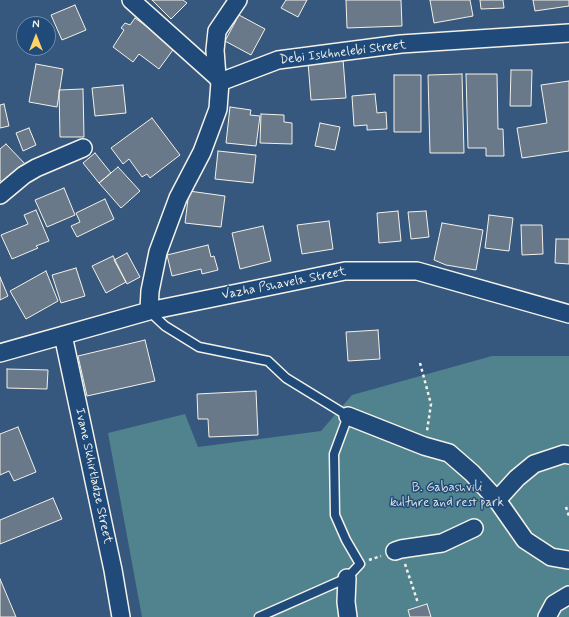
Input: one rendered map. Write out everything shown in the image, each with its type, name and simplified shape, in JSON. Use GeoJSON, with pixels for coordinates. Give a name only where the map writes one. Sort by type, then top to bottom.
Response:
{"type":"FeatureCollection","features":[{"type":"Feature","properties":{"kind":"street"},"geometry":{"type":"LineString","coordinates":[[131,0],[218,79]]}},
{"type":"Feature","properties":{"kind":"street"},"geometry":{"type":"LineString","coordinates":[[149,311],[150,291],[158,252],[178,198],[202,152],[218,109],[218,79],[215,50],[217,31],[238,0]]}},
{"type":"Feature","properties":{"kind":"street","name":"Debi Iskhnelebi Street"},"geometry":{"type":"LineString","coordinates":[[218,79],[278,60],[401,44],[569,33]]}},
{"type":"Feature","properties":{"kind":"street"},"geometry":{"type":"LineString","coordinates":[[0,195],[24,175],[36,168],[83,148]]}},
{"type":"Feature","properties":{"kind":"street","name":"Vazha Pshavela Street"},"geometry":{"type":"LineString","coordinates":[[0,353],[149,311],[345,271],[417,271],[568,314]]}},
{"type":"Feature","properties":{"kind":"street","name":"Ivane Skhirtladze Street"},"geometry":{"type":"LineString","coordinates":[[62,335],[113,570],[121,617]]}},
{"type":"Feature","properties":{"kind":"street"},"geometry":{"type":"LineString","coordinates":[[348,416],[424,446],[449,452],[498,500],[525,540],[551,557],[569,560]]}},
{"type":"Feature","properties":{"kind":"street"},"geometry":{"type":"LineString","coordinates":[[498,500],[517,478],[534,464],[564,454],[569,455]]}},
{"type":"Feature","properties":{"kind":"street"},"geometry":{"type":"LineString","coordinates":[[398,550],[442,543],[474,528]]}},
{"type":"Feature","properties":{"kind":"street"},"geometry":{"type":"LineString","coordinates":[[347,578],[346,602],[348,617]]}},
{"type":"Feature","properties":{"kind":"street"},"geometry":{"type":"LineString","coordinates":[[547,617],[554,604],[569,595]]}},
{"type":"Feature","properties":{"kind":"lane"},"geometry":{"type":"LineString","coordinates":[[149,311],[165,326],[199,347],[268,361],[286,378],[348,416],[334,454],[335,515],[346,540],[360,564],[347,578],[259,617]]}},
{"type":"Feature","properties":{"kind":"path"},"geometry":{"type":"LineString","coordinates":[[420,363],[431,404],[424,446]]}},
{"type":"Feature","properties":{"kind":"path"},"geometry":{"type":"LineString","coordinates":[[566,507],[569,516]]}},
{"type":"Feature","properties":{"kind":"path"},"geometry":{"type":"LineString","coordinates":[[360,564],[398,550],[418,603]]}},
{"type":"Feature","properties":{"kind":"green space","name":"B. Gabashvili kulture and rest park"},"geometry":{"type":"Polygon","coordinates":[[[492,356],[569,356],[569,617],[142,617],[108,433],[185,414],[198,447],[321,431],[352,395],[492,356]]]}},
{"type":"Feature","properties":{"kind":"building"},"geometry":{"type":"Polygon","coordinates":[[[152,0],[183,0],[187,3],[171,19],[152,0]]]}},
{"type":"Feature","properties":{"kind":"building"},"geometry":{"type":"Polygon","coordinates":[[[286,0],[307,0],[298,17],[281,8],[286,0]]]}},
{"type":"Feature","properties":{"kind":"building"},"geometry":{"type":"Polygon","coordinates":[[[346,0],[401,0],[402,26],[347,28],[346,0]]]}},
{"type":"Feature","properties":{"kind":"building"},"geometry":{"type":"Polygon","coordinates":[[[430,0],[470,0],[473,16],[434,23],[430,0]]]}},
{"type":"Feature","properties":{"kind":"building"},"geometry":{"type":"Polygon","coordinates":[[[480,0],[503,0],[504,8],[481,9],[480,0]]]}},
{"type":"Feature","properties":{"kind":"building"},"geometry":{"type":"Polygon","coordinates":[[[533,0],[569,0],[569,6],[535,11],[533,0]]]}},
{"type":"Feature","properties":{"kind":"building"},"geometry":{"type":"Polygon","coordinates":[[[75,5],[86,30],[62,40],[56,26],[56,16],[51,15],[75,5]]]}},
{"type":"Feature","properties":{"kind":"building"},"geometry":{"type":"Polygon","coordinates":[[[239,15],[265,29],[251,55],[225,41],[239,15]]]}},
{"type":"Feature","properties":{"kind":"building"},"geometry":{"type":"Polygon","coordinates":[[[135,18],[175,47],[159,69],[139,54],[133,62],[113,47],[124,30],[121,28],[125,23],[130,25],[135,18]]]}},
{"type":"Feature","properties":{"kind":"building"},"geometry":{"type":"Polygon","coordinates":[[[343,59],[346,98],[311,100],[308,62],[343,59]]]}},
{"type":"Feature","properties":{"kind":"building"},"geometry":{"type":"Polygon","coordinates":[[[36,64],[63,69],[57,107],[29,102],[36,64]]]}},
{"type":"Feature","properties":{"kind":"building"},"geometry":{"type":"Polygon","coordinates":[[[511,70],[532,70],[531,106],[510,106],[511,70]]]}},
{"type":"Feature","properties":{"kind":"building"},"geometry":{"type":"Polygon","coordinates":[[[462,74],[464,153],[430,153],[428,75],[462,74]]]}},
{"type":"Feature","properties":{"kind":"building"},"geometry":{"type":"Polygon","coordinates":[[[466,74],[497,74],[498,129],[503,129],[504,156],[486,156],[486,148],[468,148],[466,74]]]}},
{"type":"Feature","properties":{"kind":"building"},"geometry":{"type":"Polygon","coordinates":[[[394,75],[421,75],[421,132],[394,132],[394,75]]]}},
{"type":"Feature","properties":{"kind":"building"},"geometry":{"type":"Polygon","coordinates":[[[569,81],[569,151],[522,158],[517,128],[547,123],[541,85],[569,81]]]}},
{"type":"Feature","properties":{"kind":"building"},"geometry":{"type":"Polygon","coordinates":[[[123,85],[126,113],[95,116],[92,88],[123,85]]]}},
{"type":"Feature","properties":{"kind":"building"},"geometry":{"type":"Polygon","coordinates":[[[83,89],[84,137],[60,137],[59,90],[83,89]]]}},
{"type":"Feature","properties":{"kind":"building"},"geometry":{"type":"Polygon","coordinates":[[[375,94],[377,113],[386,112],[387,129],[367,130],[367,125],[354,126],[352,96],[375,94]]]}},
{"type":"Feature","properties":{"kind":"building"},"geometry":{"type":"Polygon","coordinates":[[[4,104],[9,126],[0,128],[0,105],[4,104]]]}},
{"type":"Feature","properties":{"kind":"building"},"geometry":{"type":"Polygon","coordinates":[[[230,107],[251,110],[250,115],[260,116],[256,146],[226,143],[230,107]]]}},
{"type":"Feature","properties":{"kind":"building"},"geometry":{"type":"Polygon","coordinates":[[[261,114],[284,115],[284,122],[292,123],[292,144],[260,143],[261,114]]]}},
{"type":"Feature","properties":{"kind":"building"},"geometry":{"type":"Polygon","coordinates":[[[152,118],[180,155],[150,178],[147,174],[142,177],[129,159],[123,164],[111,148],[152,118]]]}},
{"type":"Feature","properties":{"kind":"building"},"geometry":{"type":"Polygon","coordinates":[[[320,123],[340,127],[335,150],[315,146],[320,123]]]}},
{"type":"Feature","properties":{"kind":"building"},"geometry":{"type":"Polygon","coordinates":[[[29,128],[36,145],[23,151],[16,133],[29,128]]]}},
{"type":"Feature","properties":{"kind":"building"},"geometry":{"type":"Polygon","coordinates":[[[6,144],[27,166],[5,186],[0,180],[0,149],[6,144]]]}},
{"type":"Feature","properties":{"kind":"building"},"geometry":{"type":"Polygon","coordinates":[[[218,151],[256,155],[253,183],[215,179],[218,151]]]}},
{"type":"Feature","properties":{"kind":"building"},"geometry":{"type":"Polygon","coordinates":[[[95,153],[111,173],[99,183],[83,163],[95,153]]]}},
{"type":"Feature","properties":{"kind":"building"},"geometry":{"type":"Polygon","coordinates":[[[118,167],[140,191],[121,208],[99,183],[118,167]]]}},
{"type":"Feature","properties":{"kind":"building"},"geometry":{"type":"Polygon","coordinates":[[[64,188],[75,215],[47,227],[35,200],[64,188]]]}},
{"type":"Feature","properties":{"kind":"building"},"geometry":{"type":"Polygon","coordinates":[[[189,191],[225,196],[221,227],[185,223],[189,191]]]}},
{"type":"Feature","properties":{"kind":"building"},"geometry":{"type":"Polygon","coordinates":[[[105,199],[114,219],[77,237],[71,226],[80,222],[76,213],[105,199]]]}},
{"type":"Feature","properties":{"kind":"building"},"geometry":{"type":"Polygon","coordinates":[[[36,210],[49,241],[36,246],[38,248],[12,259],[1,235],[28,224],[24,215],[36,210]]]}},
{"type":"Feature","properties":{"kind":"building"},"geometry":{"type":"Polygon","coordinates":[[[398,211],[401,241],[379,243],[377,213],[398,211]]]}},
{"type":"Feature","properties":{"kind":"building"},"geometry":{"type":"Polygon","coordinates":[[[426,211],[429,237],[411,239],[408,212],[426,211]]]}},
{"type":"Feature","properties":{"kind":"building"},"geometry":{"type":"Polygon","coordinates":[[[489,215],[513,218],[509,251],[485,248],[489,215]]]}},
{"type":"Feature","properties":{"kind":"building"},"geometry":{"type":"Polygon","coordinates":[[[329,221],[333,249],[302,254],[297,225],[329,221]]]}},
{"type":"Feature","properties":{"kind":"building"},"geometry":{"type":"Polygon","coordinates":[[[442,223],[483,230],[476,270],[446,265],[434,260],[442,223]]]}},
{"type":"Feature","properties":{"kind":"building"},"geometry":{"type":"Polygon","coordinates":[[[521,225],[542,225],[543,254],[522,255],[521,225]]]}},
{"type":"Feature","properties":{"kind":"building"},"geometry":{"type":"Polygon","coordinates":[[[263,226],[271,261],[240,269],[232,233],[263,226]]]}},
{"type":"Feature","properties":{"kind":"building"},"geometry":{"type":"Polygon","coordinates":[[[556,239],[569,239],[569,264],[555,263],[556,239]]]}},
{"type":"Feature","properties":{"kind":"building"},"geometry":{"type":"Polygon","coordinates":[[[208,245],[211,257],[214,256],[218,270],[202,274],[201,269],[172,276],[167,255],[208,245]]]}},
{"type":"Feature","properties":{"kind":"building"},"geometry":{"type":"Polygon","coordinates":[[[127,253],[140,277],[127,284],[114,260],[127,253]]]}},
{"type":"Feature","properties":{"kind":"building"},"geometry":{"type":"Polygon","coordinates":[[[113,256],[126,282],[106,293],[92,266],[113,256]]]}},
{"type":"Feature","properties":{"kind":"building"},"geometry":{"type":"Polygon","coordinates":[[[76,268],[85,296],[61,303],[52,275],[76,268]]]}},
{"type":"Feature","properties":{"kind":"building"},"geometry":{"type":"Polygon","coordinates":[[[46,271],[58,301],[26,319],[10,291],[46,271]]]}},
{"type":"Feature","properties":{"kind":"building"},"geometry":{"type":"Polygon","coordinates":[[[0,277],[8,296],[0,300],[0,277]]]}},
{"type":"Feature","properties":{"kind":"building"},"geometry":{"type":"Polygon","coordinates":[[[378,330],[380,359],[348,361],[346,332],[378,330]]]}},
{"type":"Feature","properties":{"kind":"building"},"geometry":{"type":"Polygon","coordinates":[[[145,340],[155,381],[87,396],[78,356],[145,340]]]}},
{"type":"Feature","properties":{"kind":"building"},"geometry":{"type":"Polygon","coordinates":[[[7,369],[48,370],[47,389],[7,388],[7,369]]]}},
{"type":"Feature","properties":{"kind":"building"},"geometry":{"type":"Polygon","coordinates":[[[256,391],[258,435],[209,437],[208,419],[198,419],[197,394],[256,391]]]}},
{"type":"Feature","properties":{"kind":"building"},"geometry":{"type":"Polygon","coordinates":[[[18,427],[36,472],[14,481],[9,471],[0,475],[0,434],[18,427]]]}},
{"type":"Feature","properties":{"kind":"building"},"geometry":{"type":"Polygon","coordinates":[[[53,498],[62,519],[0,544],[0,520],[53,498]]]}},
{"type":"Feature","properties":{"kind":"building"},"geometry":{"type":"Polygon","coordinates":[[[0,579],[16,617],[0,617],[0,579]]]}},
{"type":"Feature","properties":{"kind":"building"},"geometry":{"type":"Polygon","coordinates":[[[427,604],[431,617],[410,617],[408,610],[427,604]]]}}]}
